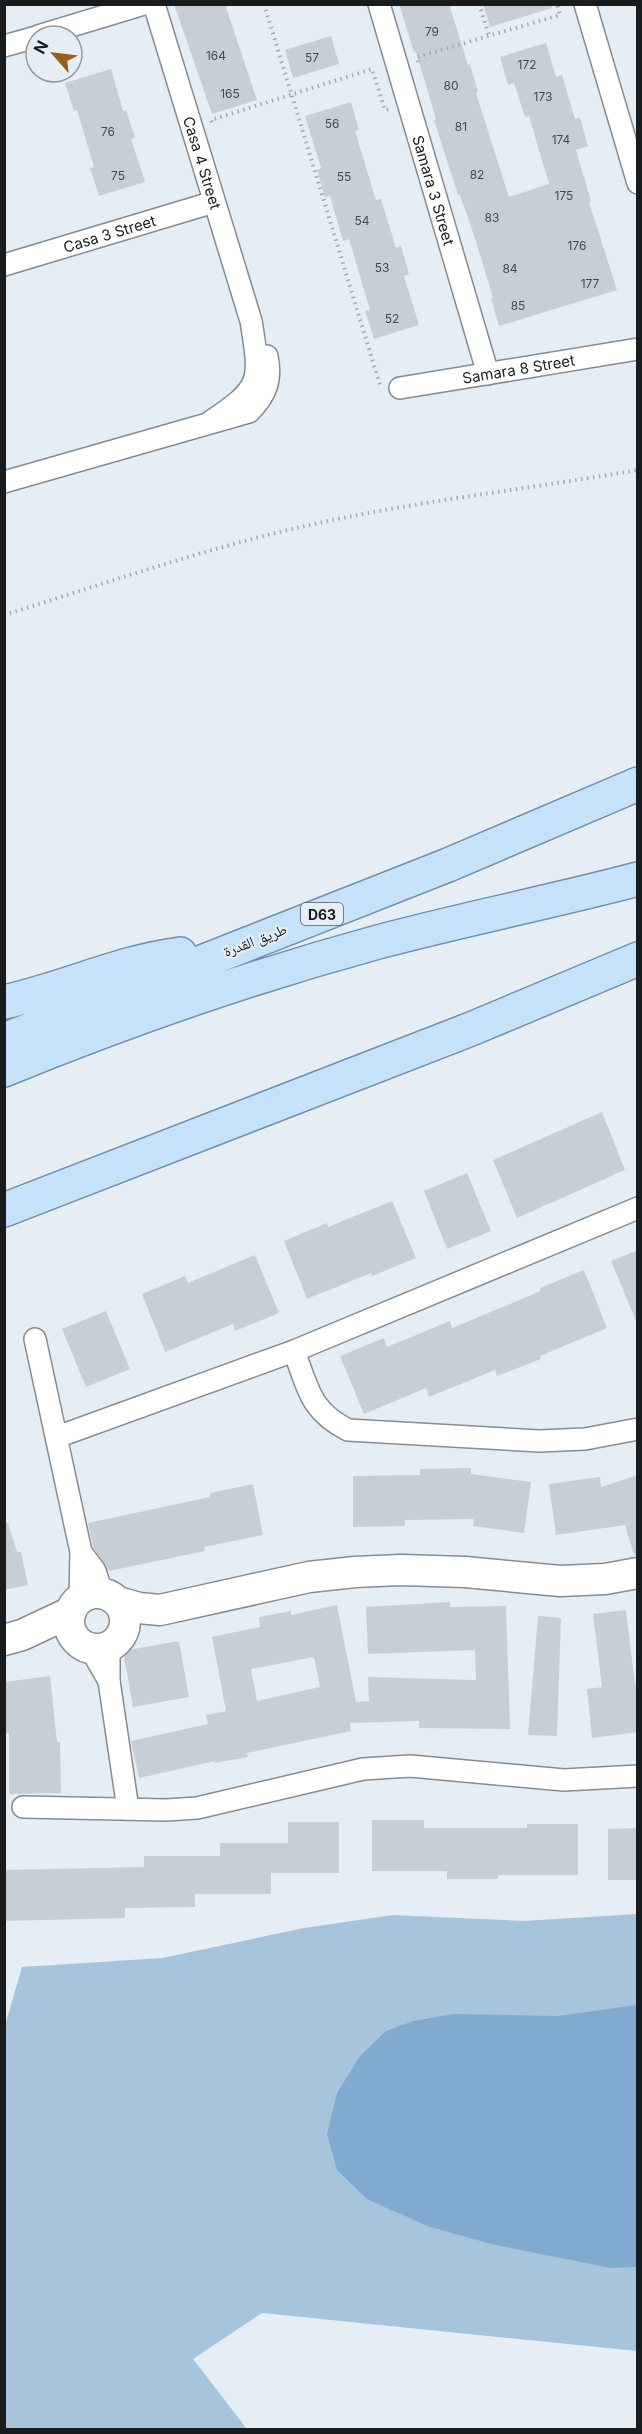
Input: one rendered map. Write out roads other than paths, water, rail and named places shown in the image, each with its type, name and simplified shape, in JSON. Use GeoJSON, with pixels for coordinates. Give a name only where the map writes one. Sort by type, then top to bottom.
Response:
{"type":"FeatureCollection","features":[{"type":"Feature","properties":{"kind":"main road","name":"طريق القدرة"},"geometry":{"type":"LineString","coordinates":[[4,1040],[448,865],[638,784]]}},
{"type":"Feature","properties":{"kind":"main road"},"geometry":{"type":"LineString","coordinates":[[4,1070],[126,1022],[298,965],[440,926],[638,879]]}},
{"type":"Feature","properties":{"kind":"main road"},"geometry":{"type":"LineString","coordinates":[[4,1002],[137,962],[233,949]]}},
{"type":"Feature","properties":{"kind":"main road"},"geometry":{"type":"LineString","coordinates":[[4,1210],[471,1029],[638,959]]}},
{"type":"Feature","properties":{"kind":"street"},"geometry":{"type":"LineString","coordinates":[[77,24],[144,4]]}},
{"type":"Feature","properties":{"kind":"street","name":"Casa 4 Street"},"geometry":{"type":"LineString","coordinates":[[4,482],[210,422],[234,418],[249,412],[261,400],[268,386],[270,369],[266,354],[251,321],[154,4]]}},
{"type":"Feature","properties":{"kind":"street","name":"Samara 3 Street"},"geometry":{"type":"LineString","coordinates":[[379,4],[488,374]]}},
{"type":"Feature","properties":{"kind":"street"},"geometry":{"type":"LineString","coordinates":[[585,4],[634,158],[638,183]]}},
{"type":"Feature","properties":{"kind":"street"},"geometry":{"type":"LineString","coordinates":[[4,46],[24,40]]}},
{"type":"Feature","properties":{"kind":"street","name":"Casa 3 Street"},"geometry":{"type":"LineString","coordinates":[[4,265],[214,202]]}},
{"type":"Feature","properties":{"kind":"street","name":"Samara 8 Street"},"geometry":{"type":"LineString","coordinates":[[400,388],[638,349]]}},
{"type":"Feature","properties":{"kind":"street"},"geometry":{"type":"LineString","coordinates":[[57,1437],[294,1351],[638,1208]]}},
{"type":"Feature","properties":{"kind":"street"},"geometry":{"type":"LineString","coordinates":[[35,1339],[81,1552],[94,1571],[95,1621],[109,1681],[128,1809]]}},
{"type":"Feature","properties":{"kind":"street"},"geometry":{"type":"LineString","coordinates":[[294,1351],[318,1409],[331,1422],[348,1430],[538,1441],[585,1439],[638,1429]]}},
{"type":"Feature","properties":{"kind":"street"},"geometry":{"type":"LineString","coordinates":[[14,1637],[95,1621],[139,1608],[160,1610],[309,1577],[355,1572],[400,1570],[465,1572],[560,1581],[605,1579],[638,1573]]}},
{"type":"Feature","properties":{"kind":"street"},"geometry":{"type":"LineString","coordinates":[[23,1807],[197,1808],[363,1769],[410,1766],[564,1780],[638,1776]]}}]}
